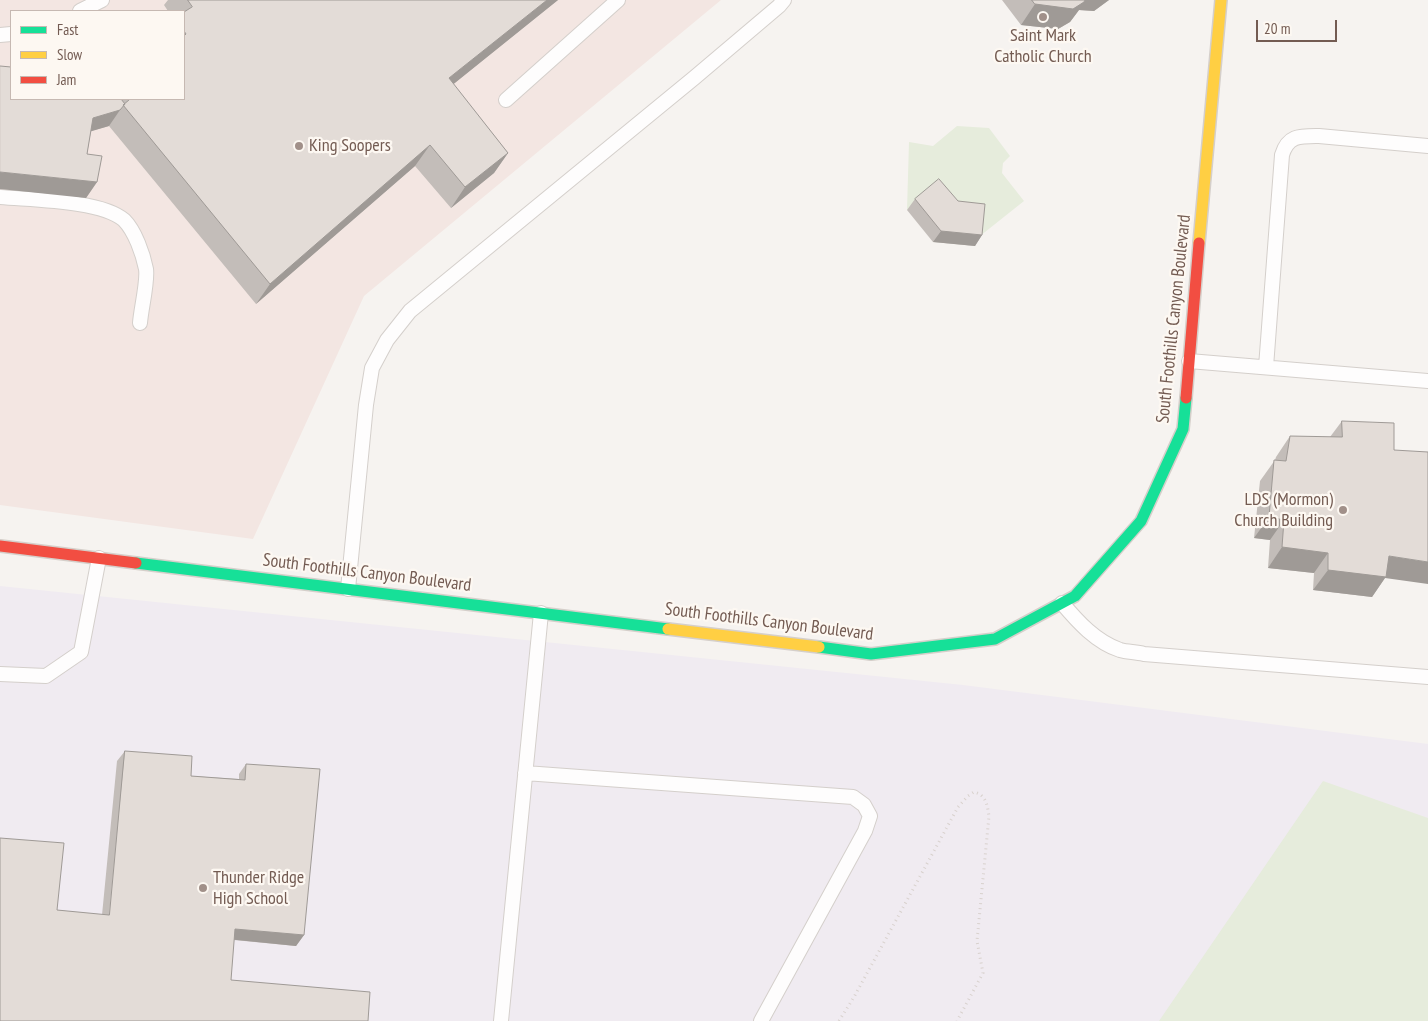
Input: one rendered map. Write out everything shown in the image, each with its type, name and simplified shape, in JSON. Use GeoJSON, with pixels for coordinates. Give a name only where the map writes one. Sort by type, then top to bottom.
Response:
{"type":"FeatureCollection","features":[{"type":"Feature","properties":{"kind":"street","name":"South Foothills Canyon Boulevard"},"geometry":{"type":"LineString","coordinates":[[0,546],[871,654],[995,639],[1075,596],[1141,520],[1183,429],[1221,0]]}},
{"type":"Feature","properties":{"kind":"lane"},"geometry":{"type":"LineString","coordinates":[[82,10],[102,0]]}},
{"type":"Feature","properties":{"kind":"lane"},"geometry":{"type":"LineString","coordinates":[[506,100],[618,0]]}},
{"type":"Feature","properties":{"kind":"lane"},"geometry":{"type":"LineString","coordinates":[[348,589],[366,405],[372,368],[387,340],[410,311],[694,78],[784,0]]}},
{"type":"Feature","properties":{"kind":"lane"},"geometry":{"type":"LineString","coordinates":[[1266,368],[1282,155],[1285,145],[1293,139],[1305,136],[1319,136],[1428,146]]}},
{"type":"Feature","properties":{"kind":"lane"},"geometry":{"type":"LineString","coordinates":[[0,197],[82,205],[111,212],[125,221],[132,232],[146,271],[140,323]]}},
{"type":"Feature","properties":{"kind":"lane"},"geometry":{"type":"LineString","coordinates":[[1189,361],[1428,381]]}},
{"type":"Feature","properties":{"kind":"lane"},"geometry":{"type":"LineString","coordinates":[[0,674],[46,676],[81,652],[99,558]]}},
{"type":"Feature","properties":{"kind":"lane"},"geometry":{"type":"LineString","coordinates":[[1062,604],[1076,620],[1096,637],[1120,650],[1144,654],[1428,677]]}},
{"type":"Feature","properties":{"kind":"lane"},"geometry":{"type":"LineString","coordinates":[[501,1021],[541,613]]}},
{"type":"Feature","properties":{"kind":"lane"},"geometry":{"type":"LineString","coordinates":[[525,774],[853,797],[864,805],[870,816],[865,831],[762,1021]]}},
{"type":"Feature","properties":{"kind":"path"},"geometry":{"type":"LineString","coordinates":[[839,1021],[958,807],[974,792],[981,794],[987,802],[989,816],[977,941],[983,973],[957,1021]]}},
{"type":"Feature","properties":{"kind":"shaded area"},"geometry":{"type":"Polygon","coordinates":[[[0,0],[721,0],[364,296],[253,539],[0,505],[0,0]]]}},
{"type":"Feature","properties":{"kind":"shaded area"},"geometry":{"type":"Polygon","coordinates":[[[0,586],[963,685],[1428,744],[1428,1021],[0,1021],[0,586]]]}},
{"type":"Feature","properties":{"kind":"green space"},"geometry":{"type":"Polygon","coordinates":[[[957,126],[989,128],[1010,156],[1003,163],[1002,173],[1024,201],[975,240],[932,190],[907,210],[909,142],[933,146],[957,126]]]}},
{"type":"Feature","properties":{"kind":"green space"},"geometry":{"type":"Polygon","coordinates":[[[1323,781],[1428,818],[1428,1021],[1159,1021],[1323,781]]]}},
{"type":"Feature","properties":{"kind":"building","name":"King Soopers"},"geometry":{"type":"Polygon","coordinates":[[[188,0],[547,0],[449,78],[508,153],[465,187],[430,145],[270,284],[123,105],[129,100],[185,100],[185,11],[192,7],[188,0]]]}},
{"type":"Feature","properties":{"kind":"building"},"geometry":{"type":"Polygon","coordinates":[[[1032,0],[1085,0],[1073,9],[1035,4],[1032,0]]]}},
{"type":"Feature","properties":{"kind":"building"},"geometry":{"type":"Polygon","coordinates":[[[0,66],[10,67],[10,100],[122,100],[125,104],[120,110],[93,118],[87,154],[102,156],[97,182],[0,172],[0,66]]]}},
{"type":"Feature","properties":{"kind":"building"},"geometry":{"type":"Polygon","coordinates":[[[939,179],[958,201],[985,204],[982,235],[941,231],[915,199],[939,179]]]}},
{"type":"Feature","properties":{"kind":"building","name":"LDS (Mormon) Church Building"},"geometry":{"type":"Polygon","coordinates":[[[1342,421],[1394,423],[1394,450],[1428,452],[1428,562],[1389,556],[1386,577],[1328,570],[1328,553],[1282,547],[1284,520],[1269,517],[1274,460],[1286,461],[1290,436],[1342,437],[1342,421]]]}},
{"type":"Feature","properties":{"kind":"building","name":"Thunder Ridge High School"},"geometry":{"type":"Polygon","coordinates":[[[125,751],[192,756],[191,776],[245,780],[246,764],[320,769],[304,935],[235,929],[231,980],[370,992],[368,1021],[0,1021],[0,838],[64,843],[57,910],[109,915],[125,751]]]}},
{"type":"Feature","properties":{"kind":"traffic: fast"},"geometry":{"type":"LineString","coordinates":[[819,647],[871,654],[995,639],[1075,596],[1141,521],[1183,429],[1186,398]]}},
{"type":"Feature","properties":{"kind":"traffic: fast"},"geometry":{"type":"LineString","coordinates":[[136,563],[668,629]]}},
{"type":"Feature","properties":{"kind":"traffic: slow"},"geometry":{"type":"LineString","coordinates":[[1199,243],[1221,0]]}},
{"type":"Feature","properties":{"kind":"traffic: slow"},"geometry":{"type":"LineString","coordinates":[[668,629],[819,647]]}},
{"type":"Feature","properties":{"kind":"traffic: jam"},"geometry":{"type":"LineString","coordinates":[[1186,398],[1199,243]]}},
{"type":"Feature","properties":{"kind":"traffic: jam"},"geometry":{"type":"LineString","coordinates":[[0,546],[136,563]]}},
{"type":"Feature","properties":{"kind":"place","name":"Saint Mark Catholic Church"},"geometry":{"type":"Point","coordinates":[1043,17]}},
{"type":"Feature","properties":{"kind":"place","name":"King Soopers"},"geometry":{"type":"Point","coordinates":[299,146]}},
{"type":"Feature","properties":{"kind":"place","name":"LDS (Mormon) Church Building"},"geometry":{"type":"Point","coordinates":[1343,510]}},
{"type":"Feature","properties":{"kind":"place","name":"Thunder Ridge High School"},"geometry":{"type":"Point","coordinates":[203,888]}}]}
